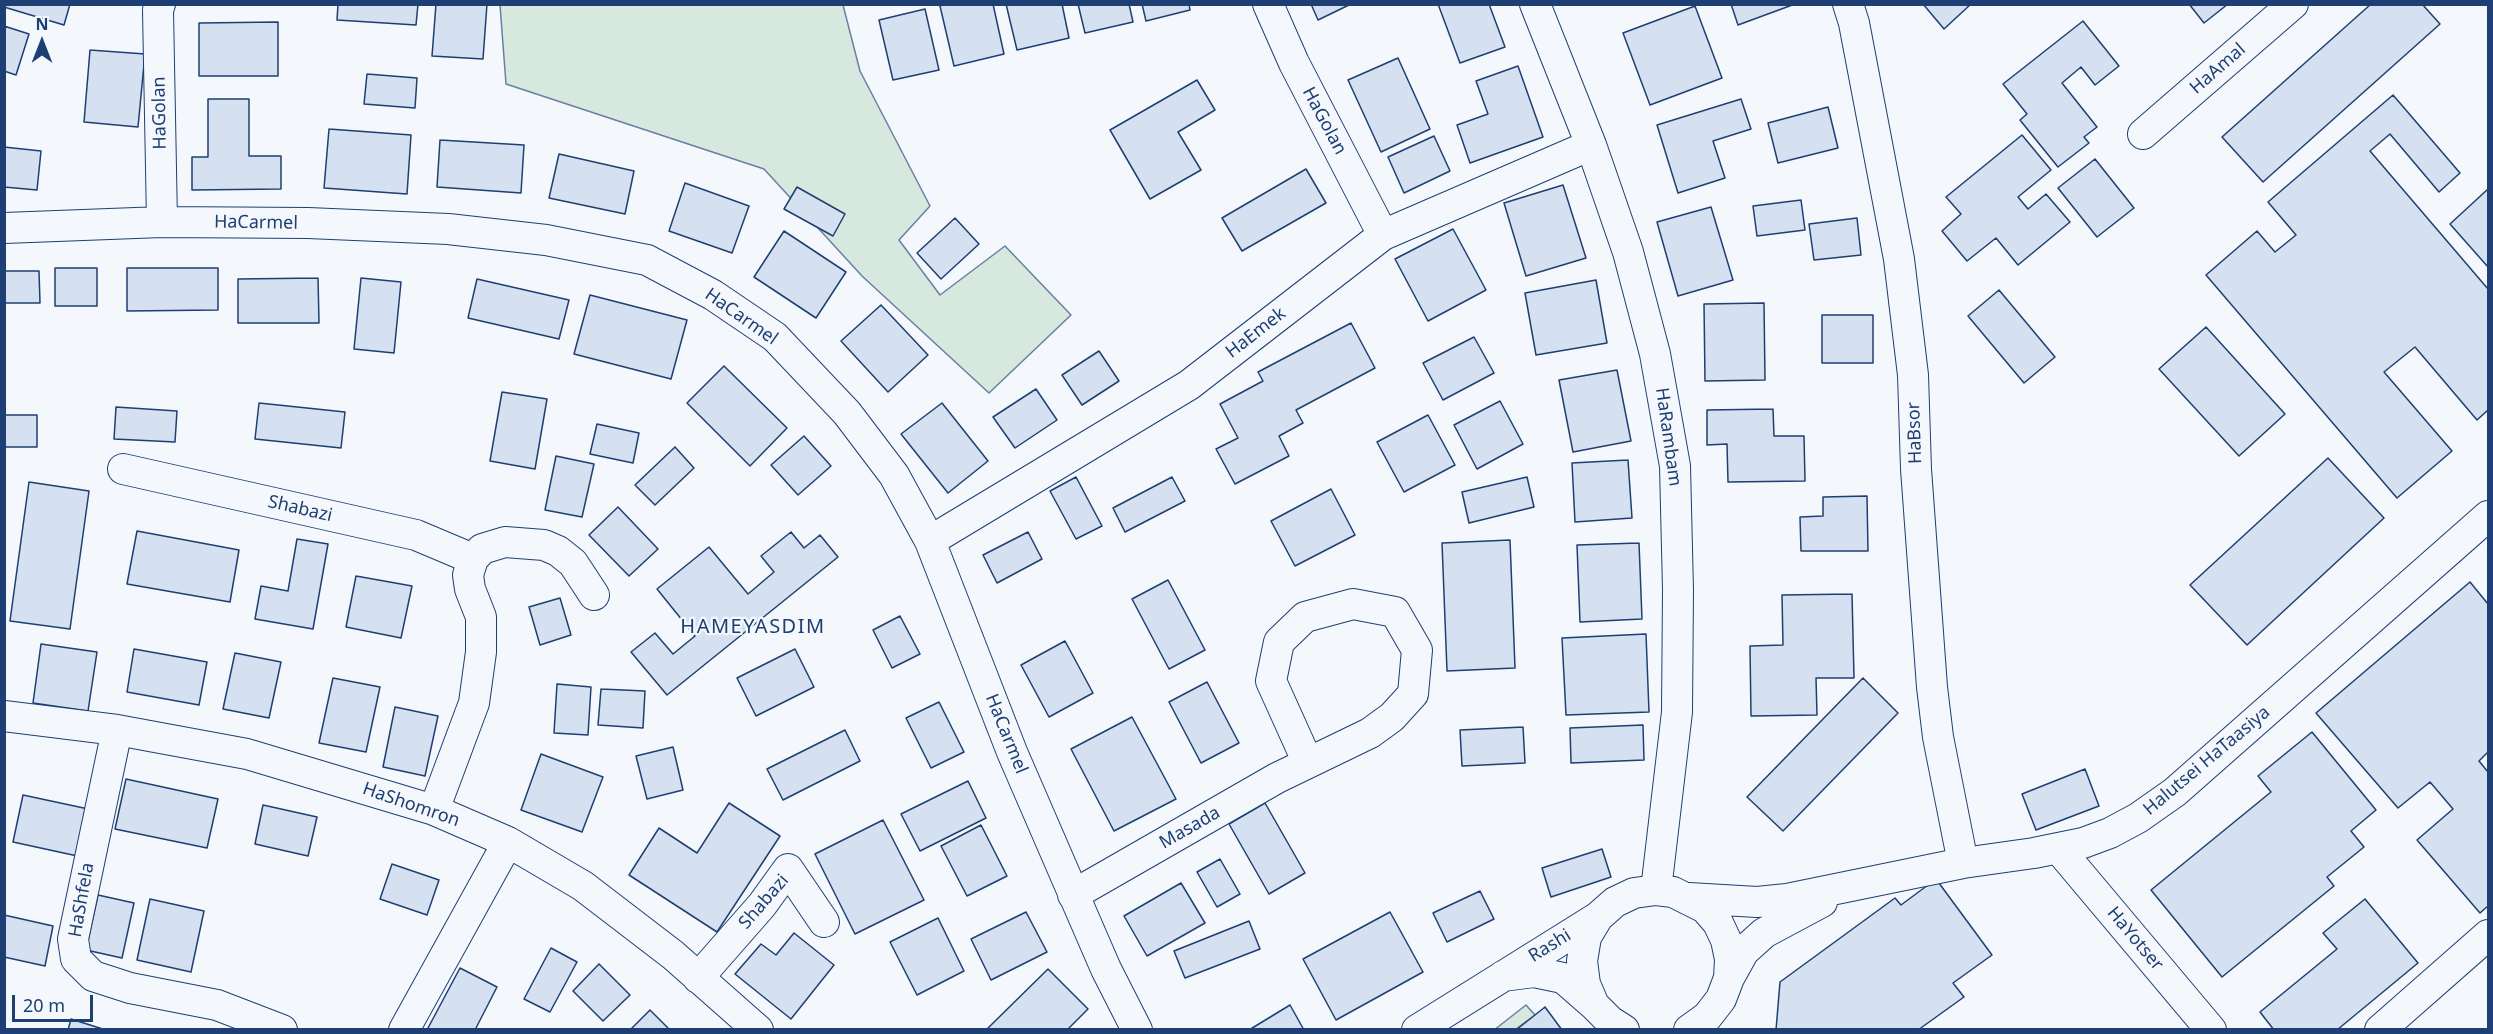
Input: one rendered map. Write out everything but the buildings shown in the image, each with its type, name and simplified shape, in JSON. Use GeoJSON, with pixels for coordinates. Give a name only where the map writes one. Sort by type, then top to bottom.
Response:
{"type":"FeatureCollection","features":[{"type":"Feature","properties":{"kind":"street","name":"HaGolan"},"geometry":{"type":"LineString","coordinates":[[160,4],[158,10],[162,222]]}},
{"type":"Feature","properties":{"kind":"street","name":"HaGolan"},"geometry":{"type":"LineString","coordinates":[[1268,4],[1293,63],[1383,235]]}},
{"type":"Feature","properties":{"kind":"street","name":"HaRambam"},"geometry":{"type":"LineString","coordinates":[[1535,4],[1591,145],[1628,252],[1652,343],[1675,466],[1678,590],[1677,712],[1656,890]]}},
{"type":"Feature","properties":{"kind":"street","name":"HaBsor"},"geometry":{"type":"LineString","coordinates":[[1848,4],[1854,23],[1899,260],[1913,375],[1916,469],[1932,687],[1938,737],[1963,864]]}},
{"type":"Feature","properties":{"kind":"street","name":"HaAmal"},"geometry":{"type":"LineString","coordinates":[[2143,134],[2293,4]]}},
{"type":"Feature","properties":{"kind":"street","name":"HaEmek"},"geometry":{"type":"LineString","coordinates":[[930,541],[1190,385],[1383,235],[1591,145]]}},
{"type":"Feature","properties":{"kind":"street","name":"HaCarmel"},"geometry":{"type":"LineString","coordinates":[[4,228],[162,222],[448,229],[546,240],[647,260],[713,295],[775,337],[854,422],[894,475],[930,541],[1012,752],[1073,895],[1137,1029]]}},
{"type":"Feature","properties":{"kind":"street","name":"Shabazi"},"geometry":{"type":"LineString","coordinates":[[123,470],[416,535],[472,559]]}},
{"type":"Feature","properties":{"kind":"street","name":"Halutsei HaTaasiya"},"geometry":{"type":"LineString","coordinates":[[1689,898],[1757,902],[2058,848],[2083,843],[2109,833],[2138,818],[2175,792],[2488,516]]}},
{"type":"Feature","properties":{"kind":"street"},"geometry":{"type":"LineString","coordinates":[[434,810],[474,703],[481,652],[481,617],[470,589],[468,575],[472,559],[482,549],[505,542],[544,545],[558,551],[573,563],[594,595]]}},
{"type":"Feature","properties":{"kind":"street"},"geometry":{"type":"LineString","coordinates":[[1353,604],[1395,612],[1417,650],[1413,694],[1392,717],[1370,733],[1308,763],[1271,681],[1279,642],[1305,617],[1353,604]]}},
{"type":"Feature","properties":{"kind":"street","name":"HaShomron"},"geometry":{"type":"LineString","coordinates":[[4,716],[117,730],[247,754],[434,810],[508,842],[583,886],[758,1029]]}},
{"type":"Feature","properties":{"kind":"street","name":"HaShfela"},"geometry":{"type":"LineString","coordinates":[[117,730],[73,939],[76,959],[93,976],[130,988],[217,1005],[282,1029]]}},
{"type":"Feature","properties":{"kind":"street","name":"Masada"},"geometry":{"type":"LineString","coordinates":[[1073,895],[1308,763]]}},
{"type":"Feature","properties":{"kind":"street"},"geometry":{"type":"LineString","coordinates":[[404,1029],[508,842]]}},
{"type":"Feature","properties":{"kind":"street","name":"HaYotser"},"geometry":{"type":"LineString","coordinates":[[2058,848],[2211,1029]]}},
{"type":"Feature","properties":{"kind":"street","name":"Shabazi"},"geometry":{"type":"LineString","coordinates":[[698,978],[762,905],[788,869],[824,922]]}},
{"type":"Feature","properties":{"kind":"street","name":"Halutsei HaTaasiya"},"geometry":{"type":"LineString","coordinates":[[1699,1025],[1721,999],[1729,978],[1744,951],[1764,933],[1863,883]]}},
{"type":"Feature","properties":{"kind":"street"},"geometry":{"type":"LineString","coordinates":[[1656,890],[1673,892],[1689,898],[1705,909],[1718,923],[1726,940],[1730,959],[1729,978]]}},
{"type":"Feature","properties":{"kind":"street","name":"Rashi"},"geometry":{"type":"LineString","coordinates":[[1416,1029],[1598,917],[1615,902],[1634,893],[1656,890]]}},
{"type":"Feature","properties":{"kind":"street"},"geometry":{"type":"LineString","coordinates":[[1594,1005],[1585,984],[1581,961],[1586,938],[1598,917]]}},
{"type":"Feature","properties":{"kind":"street"},"geometry":{"type":"LineString","coordinates":[[2380,1029],[2488,935]]}},
{"type":"Feature","properties":{"kind":"street","name":"Rashi"},"geometry":{"type":"LineString","coordinates":[[1503,976],[1534,972],[1563,978],[1610,1021],[1624,1029]]}},
{"type":"Feature","properties":{"kind":"shaded area"},"geometry":{"type":"Polygon","coordinates":[[[500,5],[843,5],[860,71],[930,206],[899,240],[940,295],[1005,246],[1071,315],[989,393],[862,276],[764,169],[506,84],[500,5]]]}},
{"type":"Feature","properties":{"kind":"shaded area"},"geometry":{"type":"Polygon","coordinates":[[[1526,1005],[1535,1015],[1516,1029],[1494,1030],[1526,1005]]]}},
{"type":"Feature","properties":{"kind":"district","name":"HAMEYASDIM"},"geometry":{"type":"Point","coordinates":[753,627]}}]}
